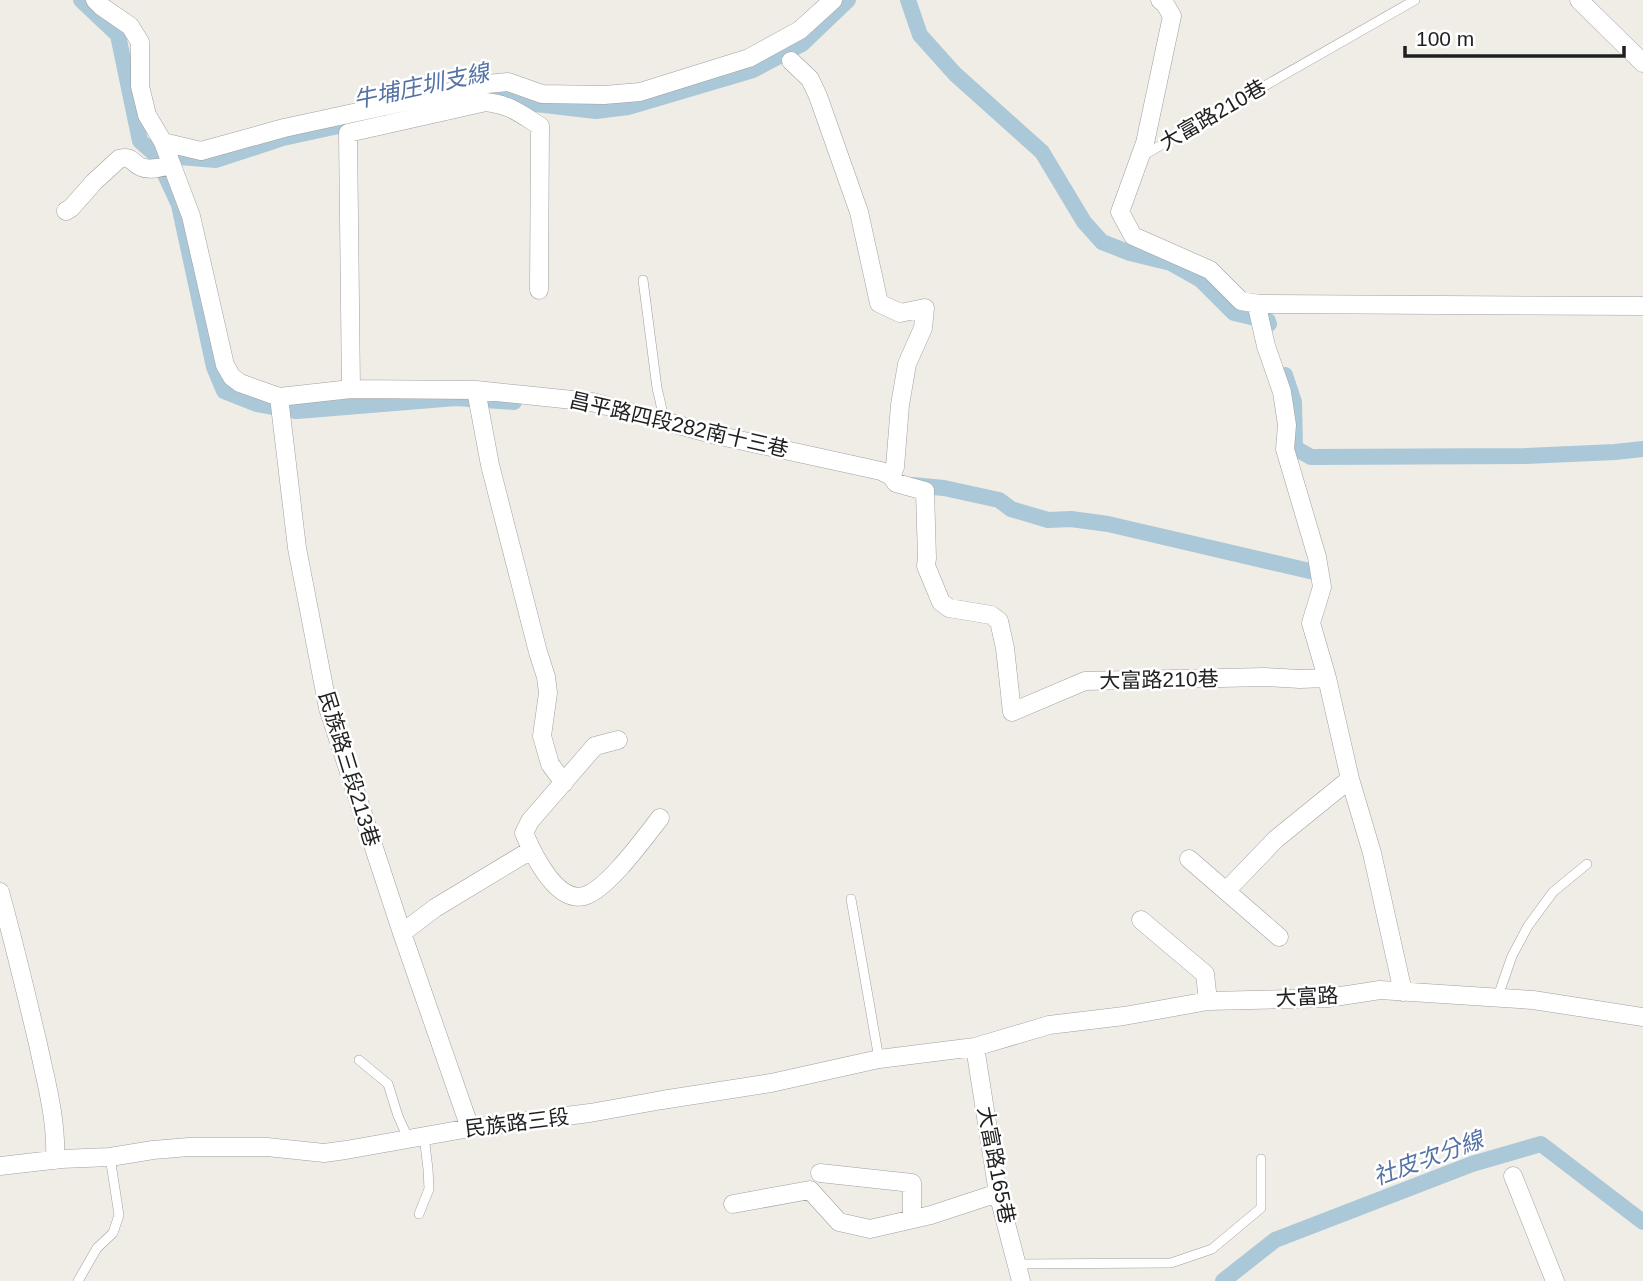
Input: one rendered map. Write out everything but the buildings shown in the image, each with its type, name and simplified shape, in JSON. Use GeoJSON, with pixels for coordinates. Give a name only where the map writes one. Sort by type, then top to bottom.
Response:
{"type":"FeatureCollection","features":[{"type":"Feature","properties":{"kind":"street","name":"昌平路四段282南十三巷"},"geometry":{"type":"LineString","coordinates":[[95,0],[130,26],[140,42],[140,86],[147,115],[163,142],[191,216],[225,365],[232,377],[240,383],[279,397],[351,389],[476,390],[592,402],[716,435],[881,471],[891,476]]}},
{"type":"Feature","properties":{"kind":"street"},"geometry":{"type":"LineString","coordinates":[[351,389],[348,133],[486,102],[502,104],[516,111],[541,110],[604,95],[640,93],[749,58],[783,52],[800,30],[833,0]]}},
{"type":"Feature","properties":{"kind":"street"},"geometry":{"type":"LineString","coordinates":[[1141,157],[1172,16],[1166,4],[1160,0]]}},
{"type":"Feature","properties":{"kind":"street"},"geometry":{"type":"LineString","coordinates":[[1579,0],[1643,63]]}},
{"type":"Feature","properties":{"kind":"street"},"geometry":{"type":"LineString","coordinates":[[783,52],[810,79],[818,96],[859,212],[879,303],[900,313],[925,308],[923,328],[907,363],[900,405],[895,467],[891,476]]}},
{"type":"Feature","properties":{"kind":"street"},"geometry":{"type":"LineString","coordinates":[[163,142],[201,151],[284,128],[487,84],[508,82],[541,110]]}},
{"type":"Feature","properties":{"kind":"street"},"geometry":{"type":"LineString","coordinates":[[539,290],[541,110]]}},
{"type":"Feature","properties":{"kind":"street"},"geometry":{"type":"LineString","coordinates":[[66,211],[119,159],[124,157],[141,167],[149,168],[172,165]]}},
{"type":"Feature","properties":{"kind":"street","name":"大富路210巷"},"geometry":{"type":"LineString","coordinates":[[1141,157],[1120,212],[1133,236],[1210,270],[1241,301],[1259,307],[1643,306]]}},
{"type":"Feature","properties":{"kind":"street"},"geometry":{"type":"LineString","coordinates":[[1259,307],[1266,346],[1282,392],[1287,425],[1285,449],[1317,557],[1322,587],[1311,623],[1350,779],[1372,853],[1403,992]]}},
{"type":"Feature","properties":{"kind":"street"},"geometry":{"type":"LineString","coordinates":[[476,390],[490,465],[546,677],[548,693],[542,736],[550,764],[564,783]]}},
{"type":"Feature","properties":{"kind":"street","name":"民族路三段213巷"},"geometry":{"type":"LineString","coordinates":[[279,397],[297,548],[328,708],[401,933],[470,1128]]}},
{"type":"Feature","properties":{"kind":"street","name":"大富路210巷"},"geometry":{"type":"LineString","coordinates":[[891,476],[896,483],[925,491],[926,566],[941,602],[949,608],[991,615],[999,621],[1005,648],[1012,712],[1085,681],[1326,678]]}},
{"type":"Feature","properties":{"kind":"street"},"geometry":{"type":"LineString","coordinates":[[618,740],[595,746],[530,821],[524,833],[531,850],[555,885],[572,897],[585,896],[600,888],[660,818]]}},
{"type":"Feature","properties":{"kind":"street"},"geometry":{"type":"LineString","coordinates":[[1226,891],[1276,839],[1350,779]]}},
{"type":"Feature","properties":{"kind":"street"},"geometry":{"type":"LineString","coordinates":[[401,933],[435,908],[531,850]]}},
{"type":"Feature","properties":{"kind":"street"},"geometry":{"type":"LineString","coordinates":[[1189,859],[1279,937]]}},
{"type":"Feature","properties":{"kind":"street"},"geometry":{"type":"LineString","coordinates":[[0,892],[48,1089],[55,1131],[55,1160]]}},
{"type":"Feature","properties":{"kind":"street"},"geometry":{"type":"LineString","coordinates":[[1141,920],[1205,974],[1208,1001]]}},
{"type":"Feature","properties":{"kind":"street","name":"大富路"},"geometry":{"type":"LineString","coordinates":[[975,1047],[1049,1026],[1208,1001],[1328,998],[1380,990],[1533,1000],[1643,1017]]}},
{"type":"Feature","properties":{"kind":"street","name":"民族路三段"},"geometry":{"type":"LineString","coordinates":[[0,1166],[189,1147],[267,1147],[324,1153],[470,1128],[590,1114],[772,1083],[878,1059],[975,1047]]}},
{"type":"Feature","properties":{"kind":"street","name":"大富路165巷"},"geometry":{"type":"LineString","coordinates":[[975,1047],[999,1192],[1019,1272]]}},
{"type":"Feature","properties":{"kind":"street"},"geometry":{"type":"LineString","coordinates":[[820,1173],[912,1183],[912,1219]]}},
{"type":"Feature","properties":{"kind":"street"},"geometry":{"type":"LineString","coordinates":[[1513,1176],[1555,1281]]}},
{"type":"Feature","properties":{"kind":"street"},"geometry":{"type":"LineString","coordinates":[[733,1204],[810,1190],[839,1222],[870,1229],[931,1214],[999,1192]]}},
{"type":"Feature","properties":{"kind":"lane","name":"大富路210巷"},"geometry":{"type":"LineString","coordinates":[[1141,157],[1415,0]]}},
{"type":"Feature","properties":{"kind":"lane"},"geometry":{"type":"LineString","coordinates":[[643,280],[658,395],[663,412],[661,420]]}},
{"type":"Feature","properties":{"kind":"lane"},"geometry":{"type":"LineString","coordinates":[[1497,999],[1512,956],[1528,926],[1553,892],[1587,864]]}},
{"type":"Feature","properties":{"kind":"lane"},"geometry":{"type":"LineString","coordinates":[[851,899],[878,1059]]}},
{"type":"Feature","properties":{"kind":"lane"},"geometry":{"type":"LineString","coordinates":[[359,1060],[388,1084],[398,1116],[416,1137],[428,1169],[429,1189],[419,1214]]}},
{"type":"Feature","properties":{"kind":"lane"},"geometry":{"type":"LineString","coordinates":[[78,1281],[97,1248],[113,1233],[120,1215],[110,1157]]}},
{"type":"Feature","properties":{"kind":"lane"},"geometry":{"type":"LineString","coordinates":[[1019,1272],[1171,1263],[1212,1249],[1261,1208],[1261,1158]]}},
{"type":"Feature","properties":{"kind":"waterway","name":"牛埔庄圳支線"},"geometry":{"type":"LineString","coordinates":[[81,0],[118,35],[140,141],[156,155],[216,160],[283,138],[366,120]]}},
{"type":"Feature","properties":{"kind":"waterway","name":"牛埔庄圳支線"},"geometry":{"type":"LineString","coordinates":[[470,97],[504,92],[527,103],[596,111],[628,107],[753,70],[802,44],[848,0]]}},
{"type":"Feature","properties":{"kind":"waterway"},"geometry":{"type":"LineString","coordinates":[[908,0],[920,35],[955,74],[1042,152],[1084,222],[1102,242],[1130,253],[1171,263],[1201,280],[1234,313],[1268,321],[1269,324]]}},
{"type":"Feature","properties":{"kind":"waterway"},"geometry":{"type":"LineString","coordinates":[[156,155],[179,205],[214,367],[224,391],[257,404],[297,411],[456,398],[514,402]]}},
{"type":"Feature","properties":{"kind":"waterway"},"geometry":{"type":"LineString","coordinates":[[1285,375],[1294,402],[1295,448],[1311,457],[1526,456],[1643,449]]}},
{"type":"Feature","properties":{"kind":"waterway"},"geometry":{"type":"LineString","coordinates":[[912,485],[944,488],[999,500],[1011,509],[1048,520],[1071,519],[1108,524],[1314,572]]}},
{"type":"Feature","properties":{"kind":"waterway","name":"社皮次分線"},"geometry":{"type":"LineString","coordinates":[[1223,1281],[1275,1240],[1472,1164],[1541,1144],[1643,1222]]}}]}
